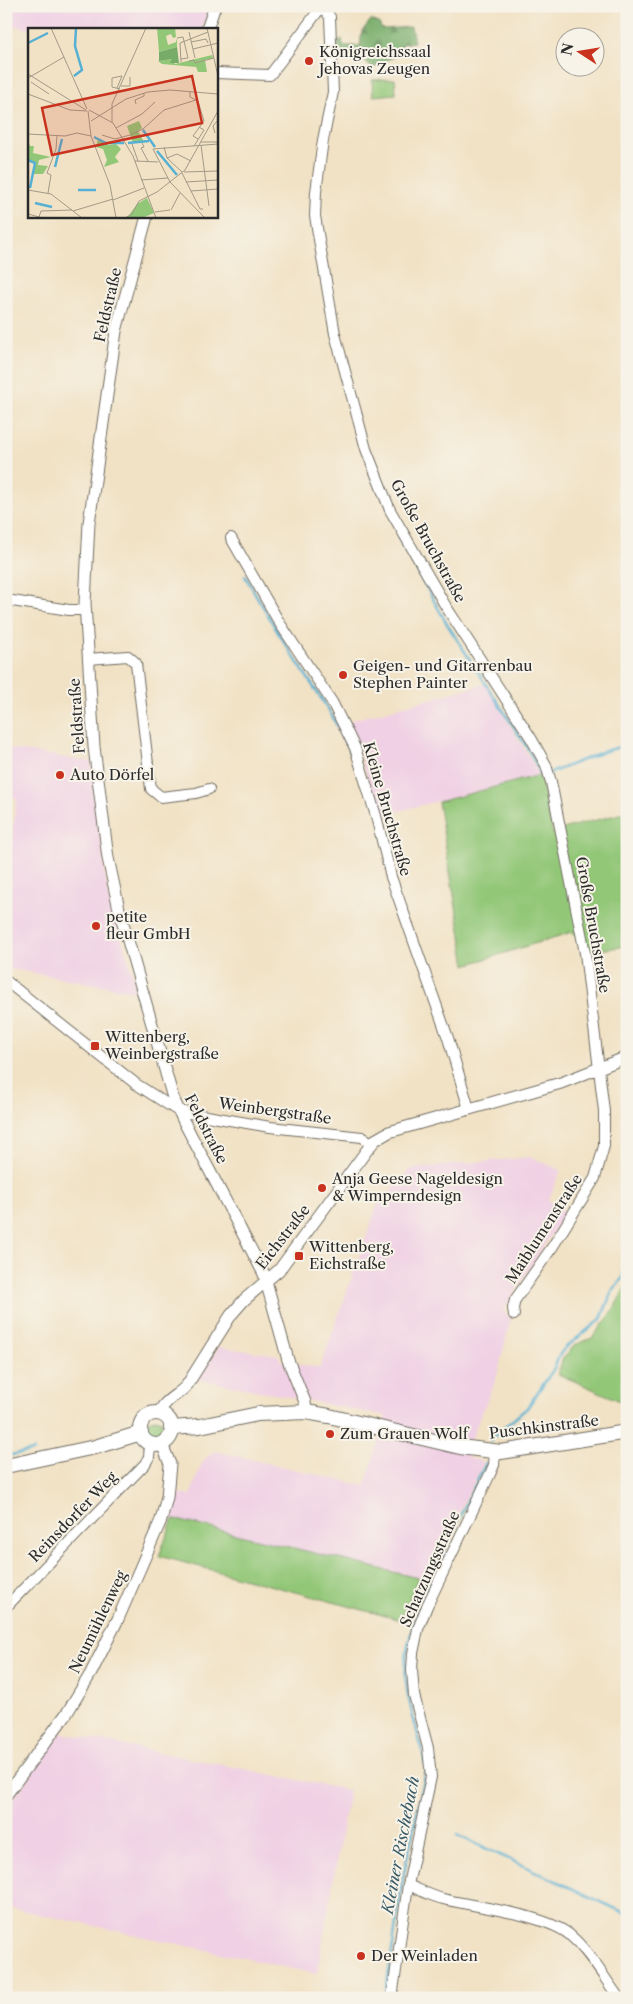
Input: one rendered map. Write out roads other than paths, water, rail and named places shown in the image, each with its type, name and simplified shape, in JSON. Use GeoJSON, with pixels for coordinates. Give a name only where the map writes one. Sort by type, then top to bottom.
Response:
{"type":"FeatureCollection","features":[{"type":"Feature","properties":{"kind":"main road","name":"Puschkinstraße"},"geometry":{"type":"LineString","coordinates":[[171,1428],[192,1427],[272,1412],[306,1412],[491,1451],[627,1432]]}},
{"type":"Feature","properties":{"kind":"main road"},"geometry":{"type":"LineString","coordinates":[[151,1414],[159,1414],[168,1419],[171,1428],[169,1437],[156,1444],[146,1441],[141,1433],[141,1425],[145,1418],[151,1414]]}},
{"type":"Feature","properties":{"kind":"main road"},"geometry":{"type":"LineString","coordinates":[[6,1466],[87,1449],[141,1433]]}},
{"type":"Feature","properties":{"kind":"street"},"geometry":{"type":"LineString","coordinates":[[207,28],[215,6]]}},
{"type":"Feature","properties":{"kind":"street"},"geometry":{"type":"LineString","coordinates":[[218,73],[270,75],[322,6]]}},
{"type":"Feature","properties":{"kind":"street","name":"Große Bruchstraße"},"geometry":{"type":"LineString","coordinates":[[322,6],[330,17],[333,92],[323,140],[316,192],[315,216],[335,334],[366,449],[393,516],[445,605],[534,743],[549,774],[585,953],[598,1069]]}},
{"type":"Feature","properties":{"kind":"street","name":"Feldstraße"},"geometry":{"type":"LineString","coordinates":[[146,218],[116,331],[89,523],[85,610],[94,747],[111,874],[119,909],[178,1111],[267,1281],[294,1376],[305,1402],[306,1412]]}},
{"type":"Feature","properties":{"kind":"street","name":"Kleine Bruchstraße"},"geometry":{"type":"LineString","coordinates":[[231,538],[283,630],[332,702],[355,748],[394,886],[448,1038],[470,1109]]}},
{"type":"Feature","properties":{"kind":"street"},"geometry":{"type":"LineString","coordinates":[[6,600],[69,610],[85,610]]}},
{"type":"Feature","properties":{"kind":"street"},"geometry":{"type":"LineString","coordinates":[[88,659],[128,656],[136,663],[151,789],[161,797],[196,793],[209,788]]}},
{"type":"Feature","properties":{"kind":"street","name":"Weinbergstraße"},"geometry":{"type":"LineString","coordinates":[[6,981],[136,1084],[178,1111],[270,1127],[362,1137],[372,1143]]}},
{"type":"Feature","properties":{"kind":"street","name":"Eichstraße"},"geometry":{"type":"LineString","coordinates":[[159,1414],[164,1404],[187,1385],[238,1306],[279,1270],[372,1143],[384,1133],[546,1088],[627,1057]]}},
{"type":"Feature","properties":{"kind":"street","name":"Maiblumenstraße"},"geometry":{"type":"LineString","coordinates":[[514,1315],[513,1304],[515,1300],[589,1190],[599,1167],[604,1146],[605,1126],[598,1069]]}},
{"type":"Feature","properties":{"kind":"street","name":"Reinsdorfer Weg"},"geometry":{"type":"LineString","coordinates":[[6,1607],[125,1485],[148,1460],[156,1444]]}},
{"type":"Feature","properties":{"kind":"street","name":"Neumühlenweg"},"geometry":{"type":"LineString","coordinates":[[6,1795],[80,1693],[118,1619],[159,1525],[168,1497],[170,1464],[156,1444]]}},
{"type":"Feature","properties":{"kind":"street","name":"Schatzungsstraße"},"geometry":{"type":"LineString","coordinates":[[392,1998],[408,1885],[430,1787],[432,1768],[414,1695],[413,1653],[422,1618],[494,1465],[491,1451]]}},
{"type":"Feature","properties":{"kind":"street"},"geometry":{"type":"LineString","coordinates":[[408,1885],[434,1896],[535,1919],[565,1931],[584,1950],[620,1998]]}},
{"type":"Feature","properties":{"kind":"waterway"},"geometry":{"type":"LineString","coordinates":[[398,537],[447,624],[528,749],[541,774],[545,774]]}},
{"type":"Feature","properties":{"kind":"waterway"},"geometry":{"type":"LineString","coordinates":[[245,576],[279,634],[330,712],[352,756]]}},
{"type":"Feature","properties":{"kind":"waterway"},"geometry":{"type":"LineString","coordinates":[[550,773],[605,751],[627,745]]}},
{"type":"Feature","properties":{"kind":"waterway","name":"Kleiner Rischebach"},"geometry":{"type":"LineString","coordinates":[[491,1442],[494,1436],[527,1408],[553,1370],[560,1354],[565,1348],[601,1319],[613,1289],[623,1278],[627,1255]]}},
{"type":"Feature","properties":{"kind":"waterway"},"geometry":{"type":"LineString","coordinates":[[6,1456],[33,1451]]}},
{"type":"Feature","properties":{"kind":"waterway","name":"Kleiner Rischebach"},"geometry":{"type":"LineString","coordinates":[[437,1569],[486,1463]]}},
{"type":"Feature","properties":{"kind":"waterway","name":"Kleiner Rischebach"},"geometry":{"type":"LineString","coordinates":[[425,1765],[405,1676],[411,1634],[431,1582]]}},
{"type":"Feature","properties":{"kind":"waterway","name":"Kleiner Rischebach"},"geometry":{"type":"LineString","coordinates":[[385,1998],[403,1877],[426,1771]]}},
{"type":"Feature","properties":{"kind":"waterway"},"geometry":{"type":"LineString","coordinates":[[457,1835],[627,1914]]}},
{"type":"Feature","properties":{"kind":"place","name":"Königreichssaal Jehovas Zeugen"},"geometry":{"type":"Point","coordinates":[309,61]}},
{"type":"Feature","properties":{"kind":"place","name":"Geigen- und Gitarrenbau Stephen Painter"},"geometry":{"type":"Point","coordinates":[343,675]}},
{"type":"Feature","properties":{"kind":"place","name":"Auto Dörfel"},"geometry":{"type":"Point","coordinates":[60,775]}},
{"type":"Feature","properties":{"kind":"place","name":"petite fleur GmbH"},"geometry":{"type":"Point","coordinates":[96,926]}},
{"type":"Feature","properties":{"kind":"place","name":"Wittenberg, Weinbergstraße"},"geometry":{"type":"Point","coordinates":[95,1046]}},
{"type":"Feature","properties":{"kind":"place","name":"Anja Geese Nageldesign & Wimperndesign"},"geometry":{"type":"Point","coordinates":[322,1188]}},
{"type":"Feature","properties":{"kind":"place","name":"Wittenberg, Eichstraße"},"geometry":{"type":"Point","coordinates":[299,1256]}},
{"type":"Feature","properties":{"kind":"place","name":"Zum Grauen Wolf"},"geometry":{"type":"Point","coordinates":[330,1434]}},
{"type":"Feature","properties":{"kind":"place","name":"Der Weinladen"},"geometry":{"type":"Point","coordinates":[361,1956]}}]}
